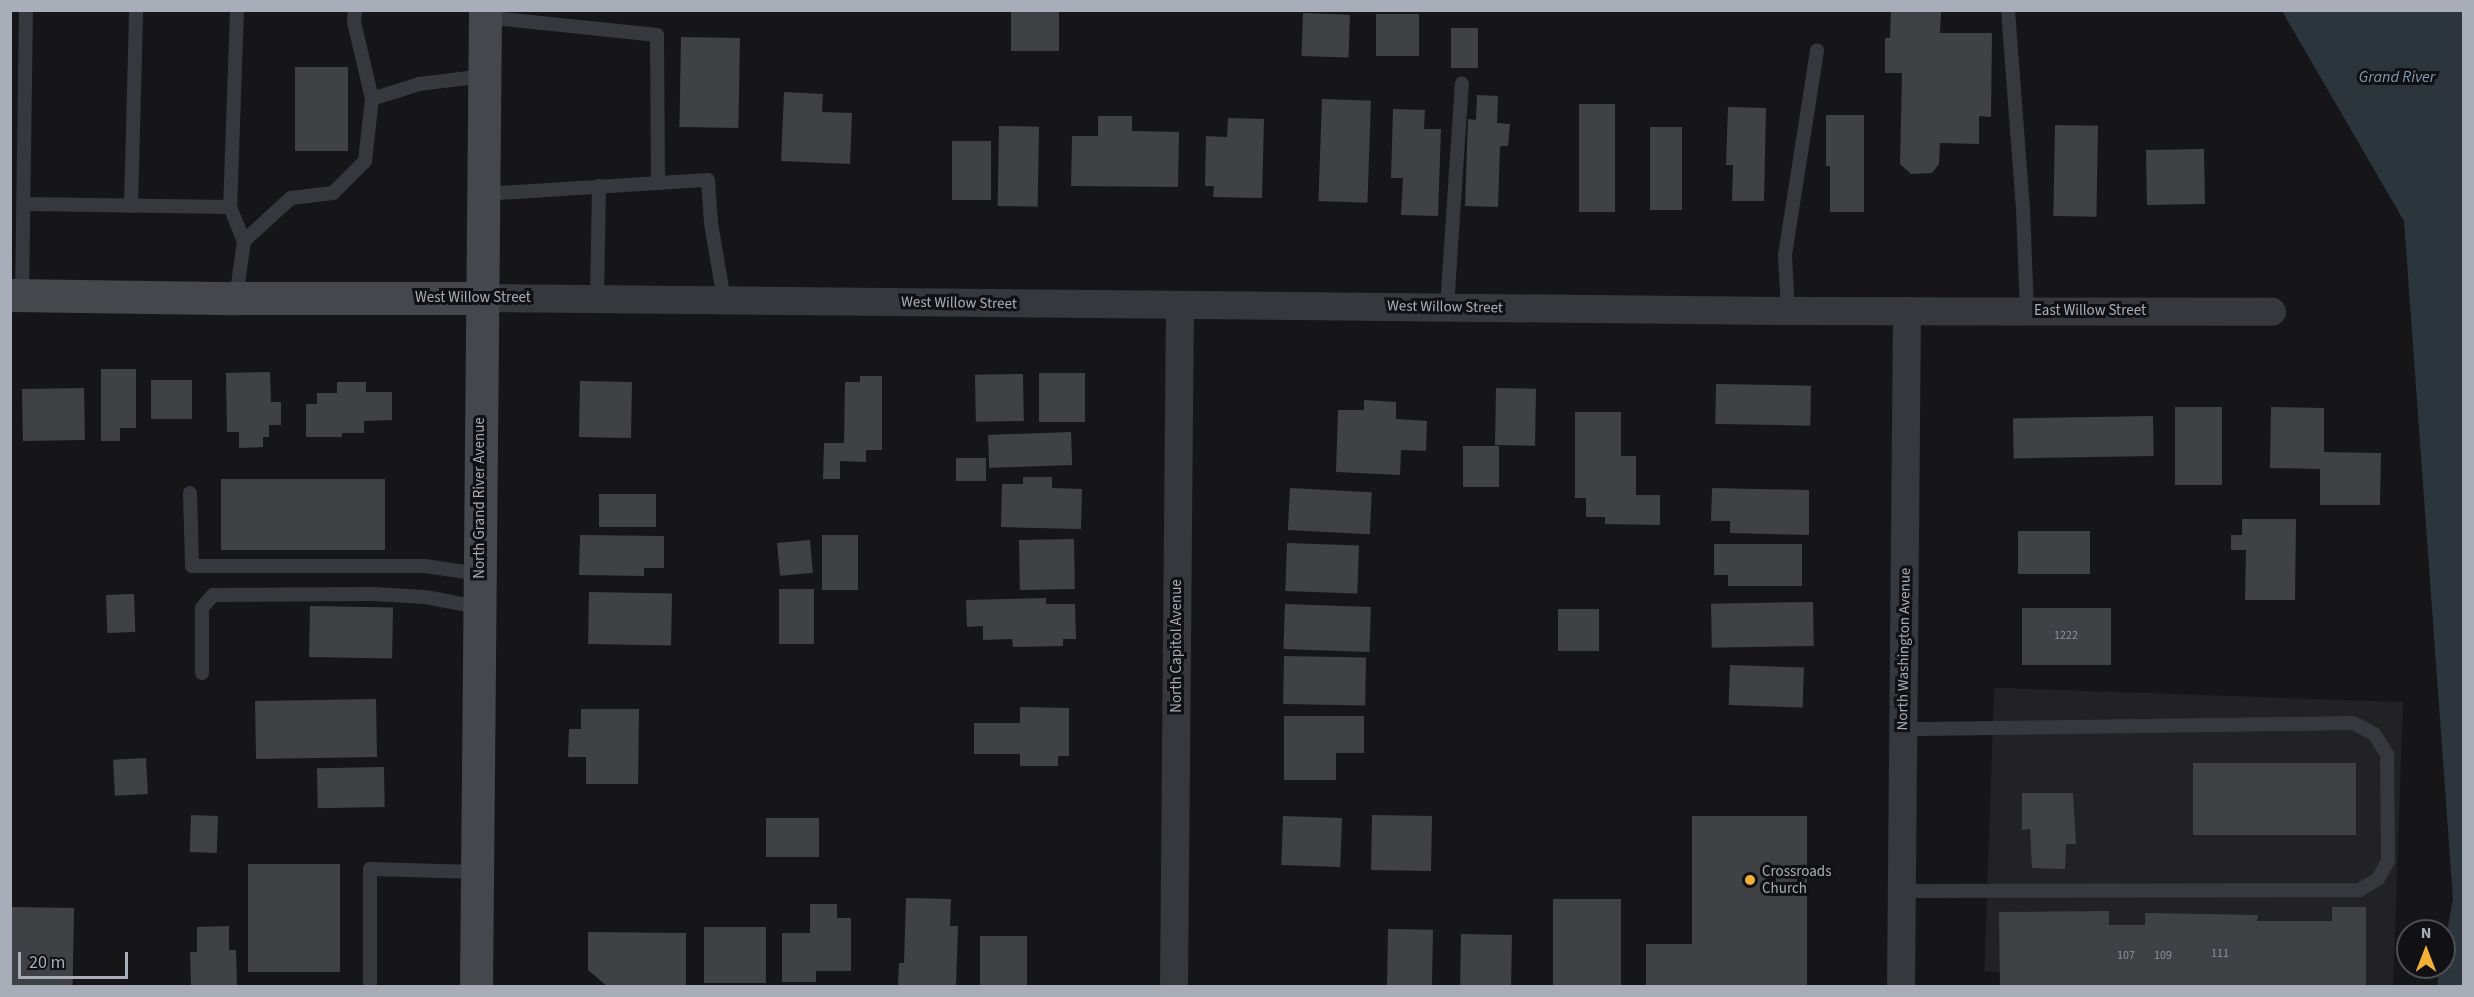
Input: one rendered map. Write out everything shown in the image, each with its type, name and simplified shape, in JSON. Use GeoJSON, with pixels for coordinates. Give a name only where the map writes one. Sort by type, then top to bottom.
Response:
{"type":"FeatureCollection","features":[{"type":"Feature","properties":{"kind":"street","name":"North Grand River Avenue"},"geometry":{"type":"LineString","coordinates":[[476,987],[485,14]]}},
{"type":"Feature","properties":{"kind":"street","name":"West Willow Street"},"geometry":{"type":"LineString","coordinates":[[16,295],[1907,311]]}},
{"type":"Feature","properties":{"kind":"street","name":"North Capitol Avenue"},"geometry":{"type":"LineString","coordinates":[[1174,987],[1180,304]]}},
{"type":"Feature","properties":{"kind":"street","name":"East Willow Street"},"geometry":{"type":"LineString","coordinates":[[1907,311],[2272,312]]}},
{"type":"Feature","properties":{"kind":"street","name":"North Washington Avenue"},"geometry":{"type":"LineString","coordinates":[[1901,987],[1907,311]]}},
{"type":"Feature","properties":{"kind":"lane"},"geometry":{"type":"LineString","coordinates":[[16,295],[24,204],[26,10]]}},
{"type":"Feature","properties":{"kind":"lane"},"geometry":{"type":"LineString","coordinates":[[131,206],[136,10]]}},
{"type":"Feature","properties":{"kind":"lane"},"geometry":{"type":"LineString","coordinates":[[236,298],[244,241],[230,207],[237,10]]}},
{"type":"Feature","properties":{"kind":"lane"},"geometry":{"type":"LineString","coordinates":[[244,241],[291,198],[333,193],[365,161],[372,99],[354,22],[355,10]]}},
{"type":"Feature","properties":{"kind":"lane"},"geometry":{"type":"LineString","coordinates":[[2008,10],[2023,208],[2027,311]]}},
{"type":"Feature","properties":{"kind":"lane"},"geometry":{"type":"LineString","coordinates":[[485,14],[657,35],[658,183]]}},
{"type":"Feature","properties":{"kind":"lane"},"geometry":{"type":"LineString","coordinates":[[1788,311],[1785,255],[1817,50]]}},
{"type":"Feature","properties":{"kind":"lane"},"geometry":{"type":"LineString","coordinates":[[372,99],[419,84],[484,76]]}},
{"type":"Feature","properties":{"kind":"lane"},"geometry":{"type":"LineString","coordinates":[[1448,307],[1462,84]]}},
{"type":"Feature","properties":{"kind":"lane"},"geometry":{"type":"LineString","coordinates":[[483,194],[708,180],[711,223],[724,300]]}},
{"type":"Feature","properties":{"kind":"lane"},"geometry":{"type":"LineString","coordinates":[[597,299],[599,186]]}},
{"type":"Feature","properties":{"kind":"lane"},"geometry":{"type":"LineString","coordinates":[[24,204],[230,207]]}},
{"type":"Feature","properties":{"kind":"lane"},"geometry":{"type":"LineString","coordinates":[[190,493],[192,566],[425,566],[480,574]]}},
{"type":"Feature","properties":{"kind":"lane"},"geometry":{"type":"LineString","coordinates":[[202,673],[202,608],[213,595],[383,595],[425,597],[479,607]]}},
{"type":"Feature","properties":{"kind":"lane"},"geometry":{"type":"LineString","coordinates":[[1902,891],[2359,890],[2378,879],[2388,861],[2387,754],[2374,734],[2353,723],[1903,729]]}},
{"type":"Feature","properties":{"kind":"lane"},"geometry":{"type":"LineString","coordinates":[[370,987],[370,868],[477,872]]}},
{"type":"Feature","properties":{"kind":"shaded area"},"geometry":{"type":"Polygon","coordinates":[[[1994,688],[2403,702],[2393,986],[1984,972],[1994,688]]]}},
{"type":"Feature","properties":{"kind":"water","name":"Grand River"},"geometry":{"type":"Polygon","coordinates":[[[2282,11],[2463,11],[2463,986],[2437,986],[2438,979],[2456,979],[2456,919],[2449,919],[2453,899],[2404,221],[2282,11]]]}},
{"type":"Feature","properties":{"kind":"building"},"geometry":{"type":"Polygon","coordinates":[[[1011,10],[1059,10],[1059,51],[1011,51],[1011,10]]]}},
{"type":"Feature","properties":{"kind":"building"},"geometry":{"type":"Polygon","coordinates":[[[1891,10],[1941,10],[1940,33],[1992,33],[1991,117],[1979,116],[1979,144],[1940,143],[1939,164],[1932,173],[1911,174],[1900,164],[1902,73],[1885,73],[1885,38],[1890,38],[1891,10]]]}},
{"type":"Feature","properties":{"kind":"building"},"geometry":{"type":"Polygon","coordinates":[[[1303,13],[1350,15],[1348,58],[1301,56],[1303,13]]]}},
{"type":"Feature","properties":{"kind":"building"},"geometry":{"type":"Polygon","coordinates":[[[1376,14],[1419,14],[1419,56],[1376,56],[1376,14]]]}},
{"type":"Feature","properties":{"kind":"building"},"geometry":{"type":"Polygon","coordinates":[[[1451,28],[1478,28],[1478,68],[1451,68],[1451,28]]]}},
{"type":"Feature","properties":{"kind":"building"},"geometry":{"type":"Polygon","coordinates":[[[681,37],[740,38],[738,128],[679,127],[681,37]]]}},
{"type":"Feature","properties":{"kind":"building"},"geometry":{"type":"Polygon","coordinates":[[[295,67],[348,67],[348,151],[295,151],[295,67]]]}},
{"type":"Feature","properties":{"kind":"building"},"geometry":{"type":"Polygon","coordinates":[[[784,92],[823,94],[822,112],[852,113],[850,164],[781,161],[784,92]]]}},
{"type":"Feature","properties":{"kind":"building"},"geometry":{"type":"Polygon","coordinates":[[[1477,95],[1498,96],[1497,123],[1510,124],[1508,146],[1500,146],[1498,207],[1465,206],[1468,119],[1476,120],[1477,95]]]}},
{"type":"Feature","properties":{"kind":"building"},"geometry":{"type":"Polygon","coordinates":[[[1322,99],[1371,101],[1367,203],[1318,201],[1322,99]]]}},
{"type":"Feature","properties":{"kind":"building"},"geometry":{"type":"Polygon","coordinates":[[[1579,104],[1615,104],[1615,212],[1579,212],[1579,104]]]}},
{"type":"Feature","properties":{"kind":"building"},"geometry":{"type":"Polygon","coordinates":[[[1728,107],[1766,108],[1764,201],[1732,201],[1733,165],[1726,165],[1728,107]]]}},
{"type":"Feature","properties":{"kind":"building"},"geometry":{"type":"Polygon","coordinates":[[[1393,109],[1425,110],[1424,129],[1441,129],[1438,216],[1401,215],[1403,178],[1391,178],[1393,109]]]}},
{"type":"Feature","properties":{"kind":"building"},"geometry":{"type":"Polygon","coordinates":[[[1826,115],[1864,115],[1864,212],[1830,212],[1830,166],[1826,166],[1826,115]]]}},
{"type":"Feature","properties":{"kind":"building"},"geometry":{"type":"Polygon","coordinates":[[[1098,116],[1132,116],[1132,131],[1179,132],[1178,187],[1071,186],[1072,136],[1098,136],[1098,116]]]}},
{"type":"Feature","properties":{"kind":"building"},"geometry":{"type":"Polygon","coordinates":[[[1228,118],[1264,119],[1262,198],[1213,197],[1214,186],[1205,186],[1206,136],[1227,137],[1228,118]]]}},
{"type":"Feature","properties":{"kind":"building"},"geometry":{"type":"Polygon","coordinates":[[[2055,125],[2098,126],[2096,217],[2053,216],[2055,125]]]}},
{"type":"Feature","properties":{"kind":"building"},"geometry":{"type":"Polygon","coordinates":[[[999,126],[1039,127],[1038,207],[998,206],[999,126]]]}},
{"type":"Feature","properties":{"kind":"building"},"geometry":{"type":"Polygon","coordinates":[[[1650,127],[1682,127],[1682,210],[1650,210],[1650,127]]]}},
{"type":"Feature","properties":{"kind":"building"},"geometry":{"type":"Polygon","coordinates":[[[952,141],[991,141],[991,200],[952,200],[952,141]]]}},
{"type":"Feature","properties":{"kind":"building"},"geometry":{"type":"Polygon","coordinates":[[[2204,149],[2205,204],[2147,205],[2146,150],[2204,149]]]}},
{"type":"Feature","properties":{"kind":"building"},"geometry":{"type":"Polygon","coordinates":[[[101,369],[136,369],[136,428],[120,428],[120,441],[101,441],[101,369]]]}},
{"type":"Feature","properties":{"kind":"building"},"geometry":{"type":"Polygon","coordinates":[[[270,372],[271,402],[281,402],[281,425],[269,425],[269,437],[263,437],[263,447],[239,448],[239,432],[227,432],[226,373],[270,372]]]}},
{"type":"Feature","properties":{"kind":"building"},"geometry":{"type":"Polygon","coordinates":[[[1039,373],[1085,373],[1085,422],[1039,422],[1039,373]]]}},
{"type":"Feature","properties":{"kind":"building"},"geometry":{"type":"Polygon","coordinates":[[[1023,374],[1024,421],[976,422],[975,375],[1023,374]]]}},
{"type":"Feature","properties":{"kind":"building"},"geometry":{"type":"Polygon","coordinates":[[[860,376],[882,376],[882,450],[866,450],[866,462],[840,461],[840,479],[823,479],[824,443],[844,443],[845,382],[860,382],[860,376]]]}},
{"type":"Feature","properties":{"kind":"building"},"geometry":{"type":"Polygon","coordinates":[[[151,380],[192,380],[192,419],[151,419],[151,380]]]}},
{"type":"Feature","properties":{"kind":"building"},"geometry":{"type":"Polygon","coordinates":[[[580,381],[632,382],[631,438],[579,437],[580,381]]]}},
{"type":"Feature","properties":{"kind":"building"},"geometry":{"type":"Polygon","coordinates":[[[337,382],[366,382],[366,392],[392,392],[392,420],[364,421],[364,433],[342,433],[342,437],[306,437],[306,404],[317,404],[317,393],[337,393],[337,382]]]}},
{"type":"Feature","properties":{"kind":"building"},"geometry":{"type":"Polygon","coordinates":[[[1716,384],[1811,386],[1810,426],[1715,424],[1716,384]]]}},
{"type":"Feature","properties":{"kind":"building"},"geometry":{"type":"Polygon","coordinates":[[[84,388],[85,440],[23,441],[22,389],[84,388]]]}},
{"type":"Feature","properties":{"kind":"building"},"geometry":{"type":"Polygon","coordinates":[[[1496,388],[1536,389],[1535,446],[1495,445],[1496,388]]]}},
{"type":"Feature","properties":{"kind":"building"},"geometry":{"type":"Polygon","coordinates":[[[1364,400],[1396,402],[1396,419],[1427,421],[1426,451],[1401,450],[1400,475],[1336,472],[1338,410],[1364,410],[1364,400]]]}},
{"type":"Feature","properties":{"kind":"building"},"geometry":{"type":"Polygon","coordinates":[[[2175,407],[2222,407],[2222,485],[2175,485],[2175,407]]]}},
{"type":"Feature","properties":{"kind":"building"},"geometry":{"type":"Polygon","coordinates":[[[2271,407],[2324,408],[2324,452],[2381,453],[2380,505],[2320,505],[2320,469],[2270,468],[2271,407]]]}},
{"type":"Feature","properties":{"kind":"building"},"geometry":{"type":"Polygon","coordinates":[[[1575,412],[1621,412],[1621,456],[1636,456],[1636,495],[1660,495],[1660,525],[1605,524],[1605,517],[1586,517],[1586,498],[1575,498],[1575,412]]]}},
{"type":"Feature","properties":{"kind":"building"},"geometry":{"type":"Polygon","coordinates":[[[2153,416],[2154,456],[2014,458],[2013,418],[2153,416]]]}},
{"type":"Feature","properties":{"kind":"building"},"geometry":{"type":"Polygon","coordinates":[[[1071,432],[1072,465],[989,468],[988,435],[1071,432]]]}},
{"type":"Feature","properties":{"kind":"building"},"geometry":{"type":"Polygon","coordinates":[[[1463,446],[1499,446],[1499,487],[1463,487],[1463,446]]]}},
{"type":"Feature","properties":{"kind":"building"},"geometry":{"type":"Polygon","coordinates":[[[956,458],[986,458],[986,481],[956,481],[956,458]]]}},
{"type":"Feature","properties":{"kind":"building"},"geometry":{"type":"Polygon","coordinates":[[[1023,477],[1052,477],[1052,488],[1082,489],[1081,529],[1001,527],[1002,484],[1023,484],[1023,477]]]}},
{"type":"Feature","properties":{"kind":"building"},"geometry":{"type":"Polygon","coordinates":[[[221,479],[385,479],[385,550],[221,550],[221,479]]]}},
{"type":"Feature","properties":{"kind":"building"},"geometry":{"type":"Polygon","coordinates":[[[1290,488],[1372,492],[1370,534],[1288,530],[1290,488]]]}},
{"type":"Feature","properties":{"kind":"building"},"geometry":{"type":"Polygon","coordinates":[[[1712,488],[1809,490],[1809,535],[1730,533],[1730,521],[1711,521],[1712,488]]]}},
{"type":"Feature","properties":{"kind":"building"},"geometry":{"type":"Polygon","coordinates":[[[599,494],[656,494],[656,527],[599,527],[599,494]]]}},
{"type":"Feature","properties":{"kind":"building"},"geometry":{"type":"Polygon","coordinates":[[[2242,519],[2296,519],[2295,600],[2245,600],[2246,550],[2231,550],[2231,535],[2242,535],[2242,519]]]}},
{"type":"Feature","properties":{"kind":"building"},"geometry":{"type":"Polygon","coordinates":[[[2018,531],[2090,531],[2090,574],[2018,574],[2018,531]]]}},
{"type":"Feature","properties":{"kind":"building"},"geometry":{"type":"Polygon","coordinates":[[[580,535],[664,536],[664,568],[644,568],[644,576],[579,575],[580,535]]]}},
{"type":"Feature","properties":{"kind":"building"},"geometry":{"type":"Polygon","coordinates":[[[822,535],[858,535],[858,590],[822,590],[822,535]]]}},
{"type":"Feature","properties":{"kind":"building"},"geometry":{"type":"Polygon","coordinates":[[[1074,539],[1075,589],[1020,590],[1019,540],[1074,539]]]}},
{"type":"Feature","properties":{"kind":"building"},"geometry":{"type":"Polygon","coordinates":[[[810,540],[813,573],[780,576],[777,543],[810,540]]]}},
{"type":"Feature","properties":{"kind":"building"},"geometry":{"type":"Polygon","coordinates":[[[1287,543],[1359,546],[1357,593],[1285,591],[1287,543]]]}},
{"type":"Feature","properties":{"kind":"building"},"geometry":{"type":"Polygon","coordinates":[[[1714,544],[1802,544],[1802,586],[1728,586],[1728,575],[1714,575],[1714,544]]]}},
{"type":"Feature","properties":{"kind":"building"},"geometry":{"type":"Polygon","coordinates":[[[779,589],[814,589],[814,644],[779,644],[779,589]]]}},
{"type":"Feature","properties":{"kind":"building"},"geometry":{"type":"Polygon","coordinates":[[[589,592],[672,593],[671,645],[588,644],[589,592]]]}},
{"type":"Feature","properties":{"kind":"building"},"geometry":{"type":"Polygon","coordinates":[[[134,594],[135,632],[107,633],[106,595],[134,594]]]}},
{"type":"Feature","properties":{"kind":"building"},"geometry":{"type":"Polygon","coordinates":[[[1046,598],[1046,604],[1075,604],[1076,639],[1063,639],[1063,646],[1013,647],[1012,639],[983,640],[983,626],[967,627],[966,600],[1046,598]]]}},
{"type":"Feature","properties":{"kind":"building"},"geometry":{"type":"Polygon","coordinates":[[[1813,602],[1814,646],[1712,648],[1711,604],[1813,602]]]}},
{"type":"Feature","properties":{"kind":"building"},"geometry":{"type":"Polygon","coordinates":[[[1285,604],[1371,607],[1369,652],[1283,649],[1285,604]]]}},
{"type":"Feature","properties":{"kind":"building"},"geometry":{"type":"Polygon","coordinates":[[[310,606],[393,607],[392,658],[309,657],[310,606]]]}},
{"type":"Feature","properties":{"kind":"building"},"geometry":{"type":"Polygon","coordinates":[[[2022,608],[2111,608],[2111,665],[2022,665],[2022,608]]]}},
{"type":"Feature","properties":{"kind":"building"},"geometry":{"type":"Polygon","coordinates":[[[1558,609],[1599,609],[1599,651],[1558,651],[1558,609]]]}},
{"type":"Feature","properties":{"kind":"building"},"geometry":{"type":"Polygon","coordinates":[[[1284,656],[1366,657],[1365,705],[1283,704],[1284,656]]]}},
{"type":"Feature","properties":{"kind":"building"},"geometry":{"type":"Polygon","coordinates":[[[1730,665],[1804,668],[1803,708],[1729,705],[1730,665]]]}},
{"type":"Feature","properties":{"kind":"building"},"geometry":{"type":"Polygon","coordinates":[[[376,699],[377,757],[256,759],[255,701],[376,699]]]}},
{"type":"Feature","properties":{"kind":"building"},"geometry":{"type":"Polygon","coordinates":[[[1020,707],[1069,708],[1069,756],[1058,756],[1058,766],[1020,766],[1020,754],[974,754],[974,723],[1020,723],[1020,707]]]}},
{"type":"Feature","properties":{"kind":"building"},"geometry":{"type":"Polygon","coordinates":[[[581,709],[639,709],[638,784],[586,784],[586,757],[568,757],[569,729],[581,729],[581,709]]]}},
{"type":"Feature","properties":{"kind":"building"},"geometry":{"type":"Polygon","coordinates":[[[1284,716],[1364,716],[1364,753],[1336,753],[1336,780],[1284,780],[1284,716]]]}},
{"type":"Feature","properties":{"kind":"building"},"geometry":{"type":"Polygon","coordinates":[[[146,758],[148,794],[115,796],[113,760],[146,758]]]}},
{"type":"Feature","properties":{"kind":"building"},"geometry":{"type":"Polygon","coordinates":[[[2193,763],[2356,763],[2356,835],[2193,835],[2193,763]]]}},
{"type":"Feature","properties":{"kind":"building"},"geometry":{"type":"Polygon","coordinates":[[[384,767],[385,807],[318,808],[317,768],[384,767]]]}},
{"type":"Feature","properties":{"kind":"building"},"geometry":{"type":"Polygon","coordinates":[[[2022,793],[2073,793],[2076,844],[2066,844],[2065,869],[2032,868],[2030,829],[2022,830],[2022,793]]]}},
{"type":"Feature","properties":{"kind":"building"},"geometry":{"type":"Polygon","coordinates":[[[191,815],[218,816],[217,853],[190,852],[191,815]]]}},
{"type":"Feature","properties":{"kind":"building"},"geometry":{"type":"Polygon","coordinates":[[[1372,815],[1432,816],[1431,871],[1371,870],[1372,815]]]}},
{"type":"Feature","properties":{"kind":"building"},"geometry":{"type":"Polygon","coordinates":[[[1283,816],[1342,818],[1340,867],[1281,865],[1283,816]]]}},
{"type":"Feature","properties":{"kind":"building","name":"Crossroads Church"},"geometry":{"type":"Polygon","coordinates":[[[1692,816],[1807,816],[1807,986],[1646,986],[1646,944],[1692,944],[1692,816]]]}},
{"type":"Feature","properties":{"kind":"building"},"geometry":{"type":"Polygon","coordinates":[[[766,818],[819,818],[819,857],[766,857],[766,818]]]}},
{"type":"Feature","properties":{"kind":"building"},"geometry":{"type":"Polygon","coordinates":[[[248,864],[340,864],[340,972],[248,972],[248,864]]]}},
{"type":"Feature","properties":{"kind":"building"},"geometry":{"type":"Polygon","coordinates":[[[906,898],[951,899],[950,926],[958,926],[956,986],[898,986],[899,963],[904,963],[906,898]]]}},
{"type":"Feature","properties":{"kind":"building"},"geometry":{"type":"Polygon","coordinates":[[[1553,899],[1621,899],[1621,986],[1553,986],[1553,899]]]}},
{"type":"Feature","properties":{"kind":"building"},"geometry":{"type":"Polygon","coordinates":[[[810,904],[837,904],[837,918],[851,918],[851,971],[816,971],[816,982],[782,982],[782,933],[810,933],[810,904]]]}},
{"type":"Feature","properties":{"kind":"building"},"geometry":{"type":"Polygon","coordinates":[[[10,907],[74,908],[73,986],[10,986],[10,907]]]}},
{"type":"Feature","properties":{"kind":"building"},"geometry":{"type":"Polygon","coordinates":[[[2332,907],[2366,907],[2366,986],[2000,986],[1999,912],[2109,911],[2109,925],[2145,925],[2145,913],[2258,915],[2257,921],[2332,921],[2332,907]]]}},
{"type":"Feature","properties":{"kind":"building"},"geometry":{"type":"Polygon","coordinates":[[[229,926],[229,950],[236,950],[237,986],[191,986],[190,952],[197,952],[197,927],[229,926]]]}},
{"type":"Feature","properties":{"kind":"building"},"geometry":{"type":"Polygon","coordinates":[[[704,927],[766,927],[766,983],[704,983],[704,927]]]}},
{"type":"Feature","properties":{"kind":"building"},"geometry":{"type":"Polygon","coordinates":[[[1388,929],[1433,930],[1432,986],[1387,986],[1388,929]]]}},
{"type":"Feature","properties":{"kind":"building"},"geometry":{"type":"Polygon","coordinates":[[[588,932],[686,933],[686,986],[607,986],[588,970],[588,932]]]}},
{"type":"Feature","properties":{"kind":"building"},"geometry":{"type":"Polygon","coordinates":[[[1461,934],[1512,935],[1511,986],[1460,986],[1461,934]]]}},
{"type":"Feature","properties":{"kind":"building"},"geometry":{"type":"Polygon","coordinates":[[[980,936],[1027,936],[1027,986],[980,986],[980,936]]]}},
{"type":"Feature","properties":{"kind":"place","name":"Crossroads Church"},"geometry":{"type":"Point","coordinates":[1750,880]}}]}
